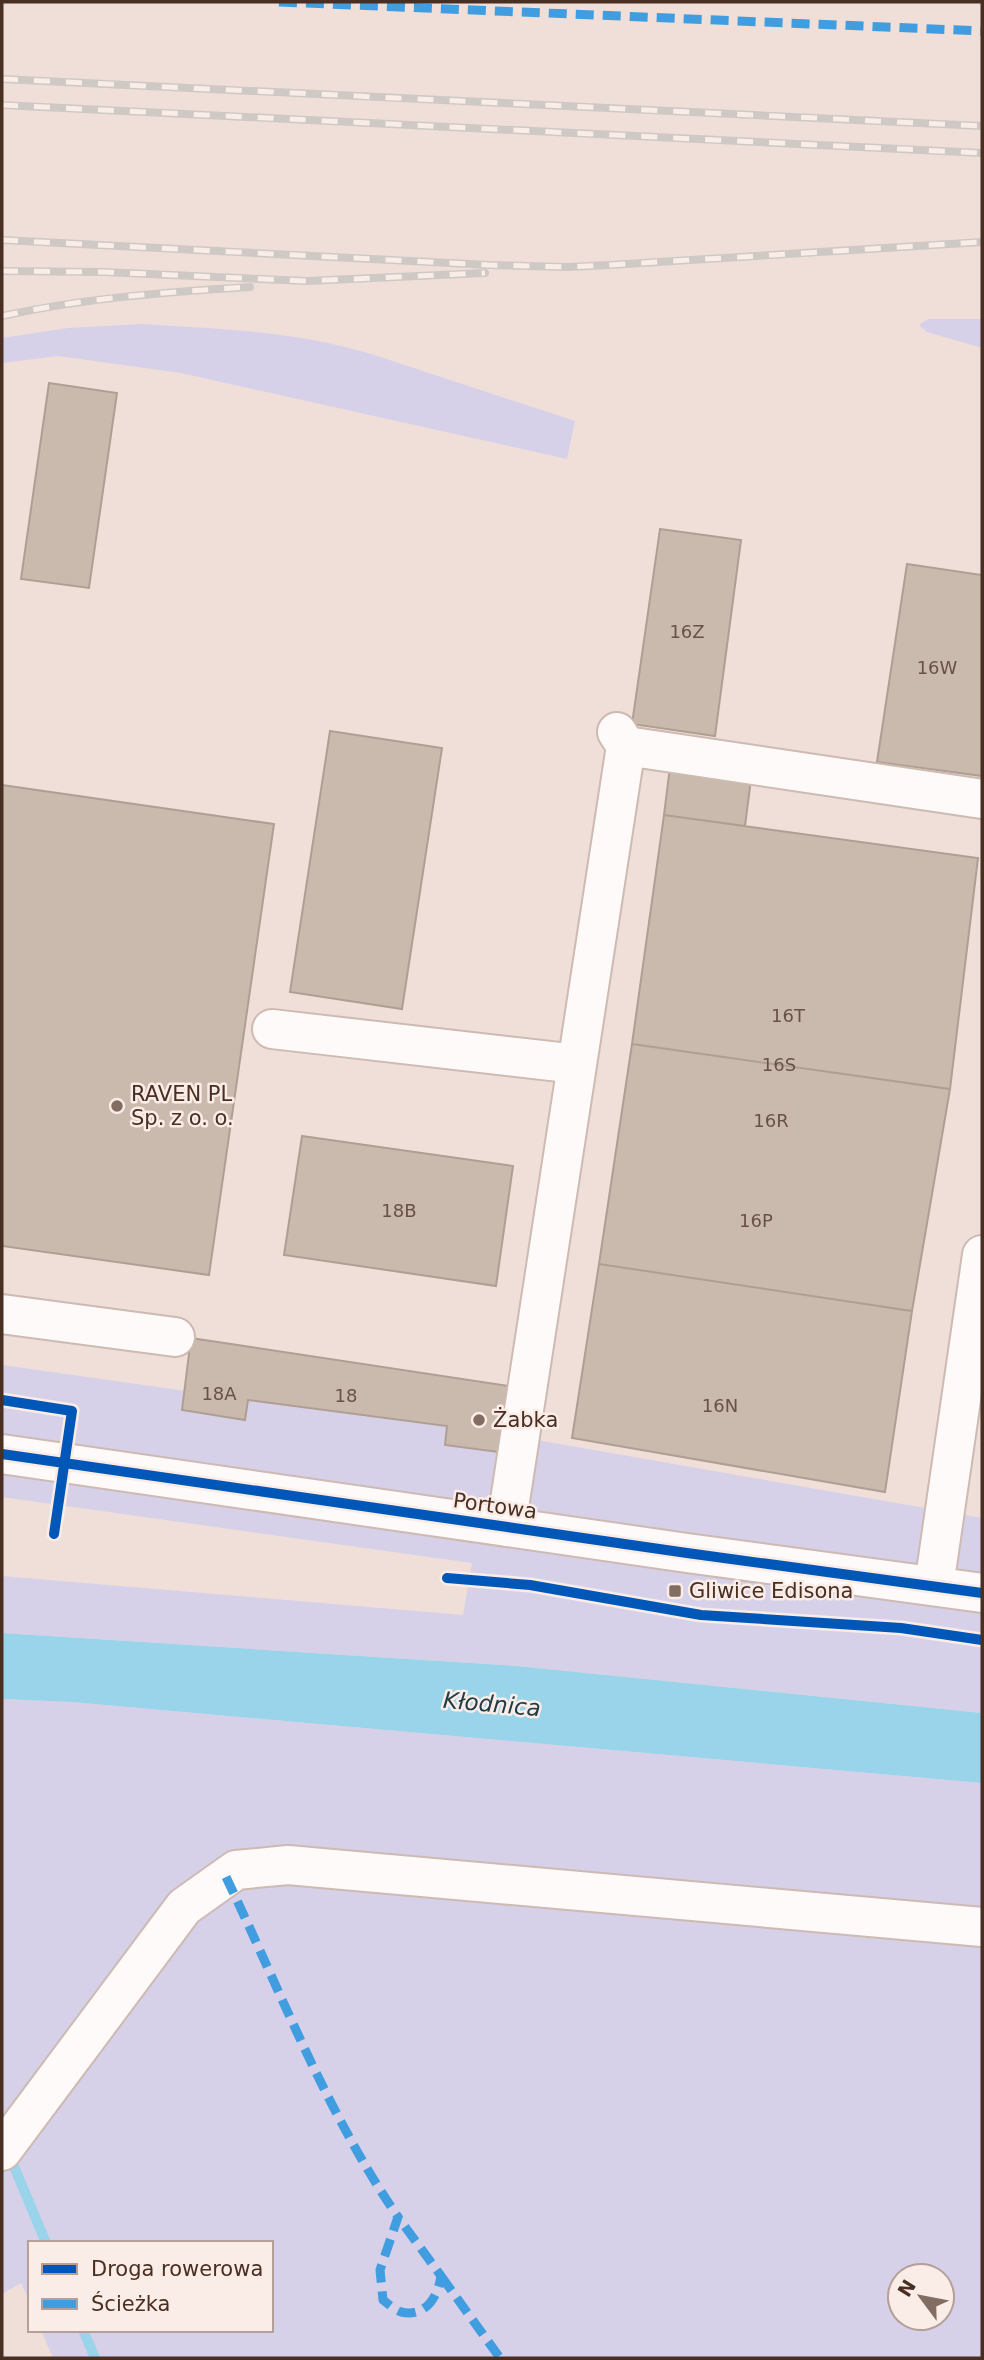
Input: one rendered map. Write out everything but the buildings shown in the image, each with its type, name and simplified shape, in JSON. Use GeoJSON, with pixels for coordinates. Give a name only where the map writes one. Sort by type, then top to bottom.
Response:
{"type":"FeatureCollection","features":[{"type":"Feature","properties":{"kind":"street"},"geometry":{"type":"LineString","coordinates":[[506,1527],[577,1064],[622,739],[982,799]]}},
{"type":"Feature","properties":{"kind":"street"},"geometry":{"type":"LineString","coordinates":[[272,1029],[577,1064]]}},
{"type":"Feature","properties":{"kind":"street"},"geometry":{"type":"LineString","coordinates":[[934,1586],[982,1255]]}},
{"type":"Feature","properties":{"kind":"street"},"geometry":{"type":"LineString","coordinates":[[2,1314],[175,1337]]}},
{"type":"Feature","properties":{"kind":"street","name":"Portowa"},"geometry":{"type":"LineString","coordinates":[[2,1454],[982,1593]]}},
{"type":"Feature","properties":{"kind":"street"},"geometry":{"type":"LineString","coordinates":[[9,2141],[184,1907],[236,1870],[288,1865],[982,1927]]}},
{"type":"Feature","properties":{"kind":"shaded area"},"geometry":{"type":"Polygon","coordinates":[[[928,319],[982,319],[982,348],[927,332],[919,325],[928,319]]]}},
{"type":"Feature","properties":{"kind":"shaded area"},"geometry":{"type":"Polygon","coordinates":[[[142,324],[286,336],[371,354],[575,421],[567,459],[181,373],[58,356],[2,363],[2,338],[68,328],[142,324]]]}},
{"type":"Feature","properties":{"kind":"shaded area"},"geometry":{"type":"Polygon","coordinates":[[[2,1365],[186,1391],[182,1410],[248,1400],[447,1426],[445,1445],[498,1452],[502,1434],[982,1518],[982,1713],[517,1666],[2,1633],[2,1576],[463,1615],[472,1563],[2,1497],[2,1365]]]}},
{"type":"Feature","properties":{"kind":"shaded area"},"geometry":{"type":"Polygon","coordinates":[[[2,1699],[72,1702],[982,1783],[982,2358],[53,2358],[42,2332],[273,2332],[273,2241],[28,2241],[28,2298],[21,2283],[2,2294],[2,1699]]]}},
{"type":"Feature","properties":{"kind":"water","name":"Kłodnica"},"geometry":{"type":"Polygon","coordinates":[[[2,1633],[517,1666],[982,1713],[982,1783],[72,1702],[2,1699],[2,1633]]]}},
{"type":"Feature","properties":{"kind":"waterway"},"geometry":{"type":"LineString","coordinates":[[8,2152],[45,2241]]}},
{"type":"Feature","properties":{"kind":"waterway"},"geometry":{"type":"LineString","coordinates":[[84,2332],[95,2358]]}},
{"type":"Feature","properties":{"kind":"railway"},"geometry":{"type":"LineString","coordinates":[[2,79],[982,126]]}},
{"type":"Feature","properties":{"kind":"railway"},"geometry":{"type":"LineString","coordinates":[[2,105],[982,153]]}},
{"type":"Feature","properties":{"kind":"railway"},"geometry":{"type":"LineString","coordinates":[[2,240],[569,267],[982,242]]}},
{"type":"Feature","properties":{"kind":"railway"},"geometry":{"type":"LineString","coordinates":[[2,271],[104,272],[307,281],[485,273]]}},
{"type":"Feature","properties":{"kind":"railway"},"geometry":{"type":"LineString","coordinates":[[2,316],[95,300],[250,287]]}},
{"type":"Feature","properties":{"kind":"marked path"},"geometry":{"type":"LineString","coordinates":[[279,2],[982,31]]}},
{"type":"Feature","properties":{"kind":"marked path"},"geometry":{"type":"LineString","coordinates":[[226,1877],[326,2094],[348,2136],[398,2217],[380,2270],[383,2300],[399,2311],[417,2312],[424,2309],[434,2298],[441,2276],[398,2217]]}},
{"type":"Feature","properties":{"kind":"marked path"},"geometry":{"type":"LineString","coordinates":[[441,2276],[500,2358]]}},
{"type":"Feature","properties":{"kind":"cycle path"},"geometry":{"type":"LineString","coordinates":[[2,1400],[72,1411],[54,1534]]}},
{"type":"Feature","properties":{"kind":"cycle path"},"geometry":{"type":"LineString","coordinates":[[2,1454],[982,1593]]}},
{"type":"Feature","properties":{"kind":"cycle path"},"geometry":{"type":"LineString","coordinates":[[447,1578],[530,1585],[701,1615],[901,1628],[982,1640]]}},
{"type":"Feature","properties":{"kind":"place","name":"RAVEN PL Sp. z o. o."},"geometry":{"type":"Point","coordinates":[117,1106]}},
{"type":"Feature","properties":{"kind":"place","name":"Żabka"},"geometry":{"type":"Point","coordinates":[479,1420]}},
{"type":"Feature","properties":{"kind":"place","name":"Gliwice Edisona"},"geometry":{"type":"Point","coordinates":[675,1591]}}]}
